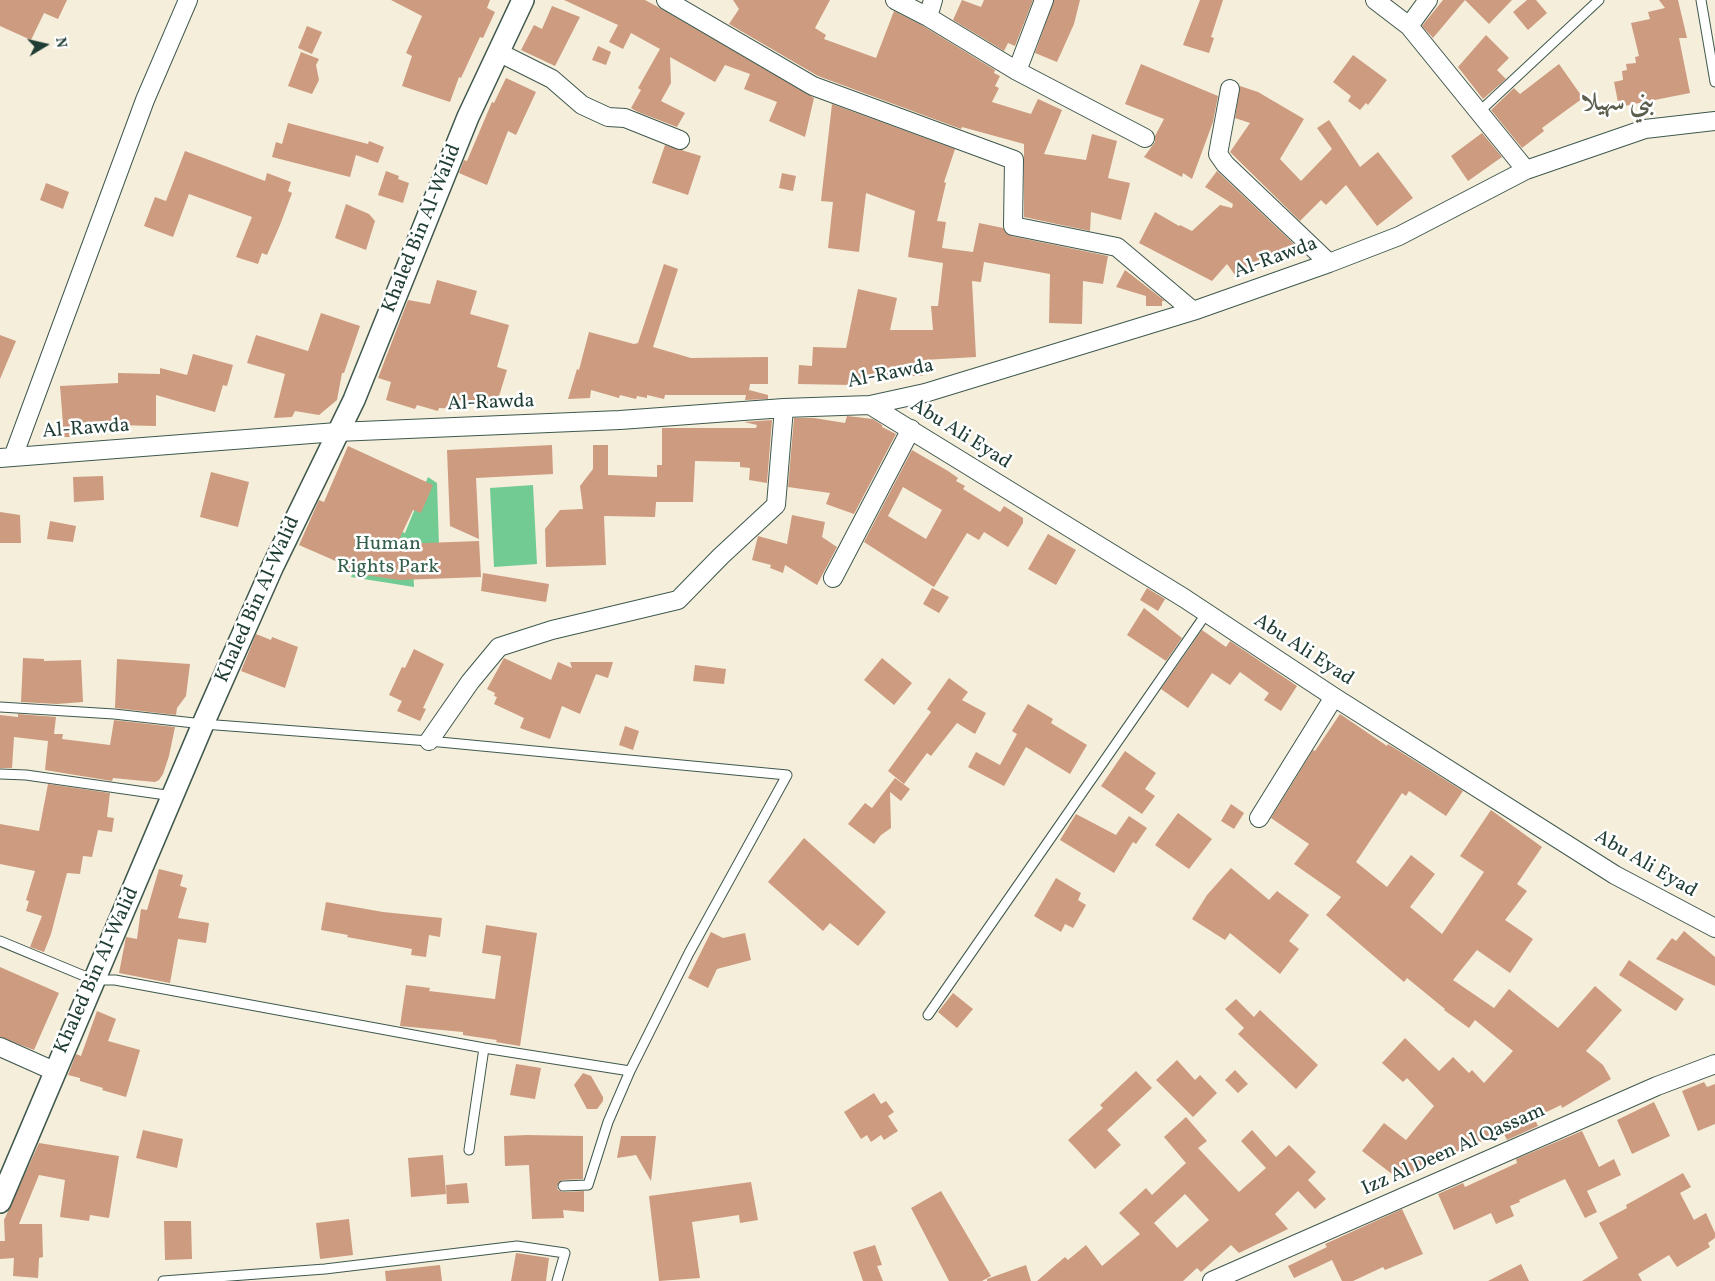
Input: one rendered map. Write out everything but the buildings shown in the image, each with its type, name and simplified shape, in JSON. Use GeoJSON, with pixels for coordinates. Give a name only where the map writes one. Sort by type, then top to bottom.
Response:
{"type":"FeatureCollection","features":[{"type":"Feature","properties":{"kind":"street"},"geometry":{"type":"LineString","coordinates":[[7,457],[145,100],[188,0]]}},
{"type":"Feature","properties":{"kind":"street","name":"Khaled Bin Al-Walid"},"geometry":{"type":"LineString","coordinates":[[2,1190],[272,568],[354,400],[464,126],[523,0]]}},
{"type":"Feature","properties":{"kind":"street"},"geometry":{"type":"LineString","coordinates":[[666,0],[813,86],[1014,160],[1013,226],[1117,247],[1193,311]]}},
{"type":"Feature","properties":{"kind":"street"},"geometry":{"type":"LineString","coordinates":[[895,0],[931,8],[1017,71],[1145,138]]}},
{"type":"Feature","properties":{"kind":"street"},"geometry":{"type":"LineString","coordinates":[[1017,71],[1044,0]]}},
{"type":"Feature","properties":{"kind":"street"},"geometry":{"type":"LineString","coordinates":[[1375,0],[1409,26],[1480,111],[1526,170]]}},
{"type":"Feature","properties":{"kind":"street"},"geometry":{"type":"LineString","coordinates":[[1409,26],[1428,0]]}},
{"type":"Feature","properties":{"kind":"street"},"geometry":{"type":"LineString","coordinates":[[498,52],[552,79],[582,104],[608,117],[625,118],[680,140]]}},
{"type":"Feature","properties":{"kind":"street"},"geometry":{"type":"LineString","coordinates":[[1230,89],[1218,154],[1225,164],[1329,263]]}},
{"type":"Feature","properties":{"kind":"street","name":"Al-Rawda"},"geometry":{"type":"LineString","coordinates":[[7,457],[337,432],[620,420],[784,408],[870,405],[925,393],[1193,311],[1329,263],[1399,236],[1526,170],[1645,129],[1715,121]]}},
{"type":"Feature","properties":{"kind":"street","name":"Abu Ali Eyad"},"geometry":{"type":"LineString","coordinates":[[870,405],[1206,614],[1616,875],[1715,928]]}},
{"type":"Feature","properties":{"kind":"street"},"geometry":{"type":"LineString","coordinates":[[429,741],[470,682],[499,647],[552,630],[678,600],[721,556],[776,505],[784,408]]}},
{"type":"Feature","properties":{"kind":"street"},"geometry":{"type":"LineString","coordinates":[[833,578],[911,430]]}},
{"type":"Feature","properties":{"kind":"street"},"geometry":{"type":"LineString","coordinates":[[1259,818],[1334,697]]}},
{"type":"Feature","properties":{"kind":"street"},"geometry":{"type":"LineString","coordinates":[[0,1048],[54,1071]]}},
{"type":"Feature","properties":{"kind":"street","name":"Izz Al Deen Al Qassam"},"geometry":{"type":"LineString","coordinates":[[1212,1281],[1656,1086],[1715,1064]]}},
{"type":"Feature","properties":{"kind":"lane"},"geometry":{"type":"LineString","coordinates":[[1480,111],[1599,0]]}},
{"type":"Feature","properties":{"kind":"lane"},"geometry":{"type":"LineString","coordinates":[[1701,0],[1715,82]]}},
{"type":"Feature","properties":{"kind":"lane"},"geometry":{"type":"LineString","coordinates":[[928,1015],[1206,614]]}},
{"type":"Feature","properties":{"kind":"lane"},"geometry":{"type":"LineString","coordinates":[[0,707],[114,714],[203,724],[429,741],[787,775],[689,953],[630,1071],[608,1122],[588,1185],[563,1186]]}},
{"type":"Feature","properties":{"kind":"lane"},"geometry":{"type":"LineString","coordinates":[[0,774],[26,775],[174,796]]}},
{"type":"Feature","properties":{"kind":"lane"},"geometry":{"type":"LineString","coordinates":[[0,941],[94,980],[115,980],[484,1048],[630,1071]]}},
{"type":"Feature","properties":{"kind":"lane"},"geometry":{"type":"LineString","coordinates":[[469,1150],[484,1048]]}},
{"type":"Feature","properties":{"kind":"lane"},"geometry":{"type":"LineString","coordinates":[[163,1281],[326,1269],[517,1246],[565,1253],[557,1281]]}},
{"type":"Feature","properties":{"kind":"green space","name":"Human Rights Park"},"geometry":{"type":"Polygon","coordinates":[[[428,477],[437,483],[439,546],[412,548],[414,587],[351,577],[376,522],[405,533],[428,477]]]}},
{"type":"Feature","properties":{"kind":"green space"},"geometry":{"type":"Polygon","coordinates":[[[533,485],[537,564],[494,567],[490,488],[533,485]]]}},
{"type":"Feature","properties":{"kind":"district","name":"بني سهيلا"},"geometry":{"type":"Point","coordinates":[1618,105]}}]}
